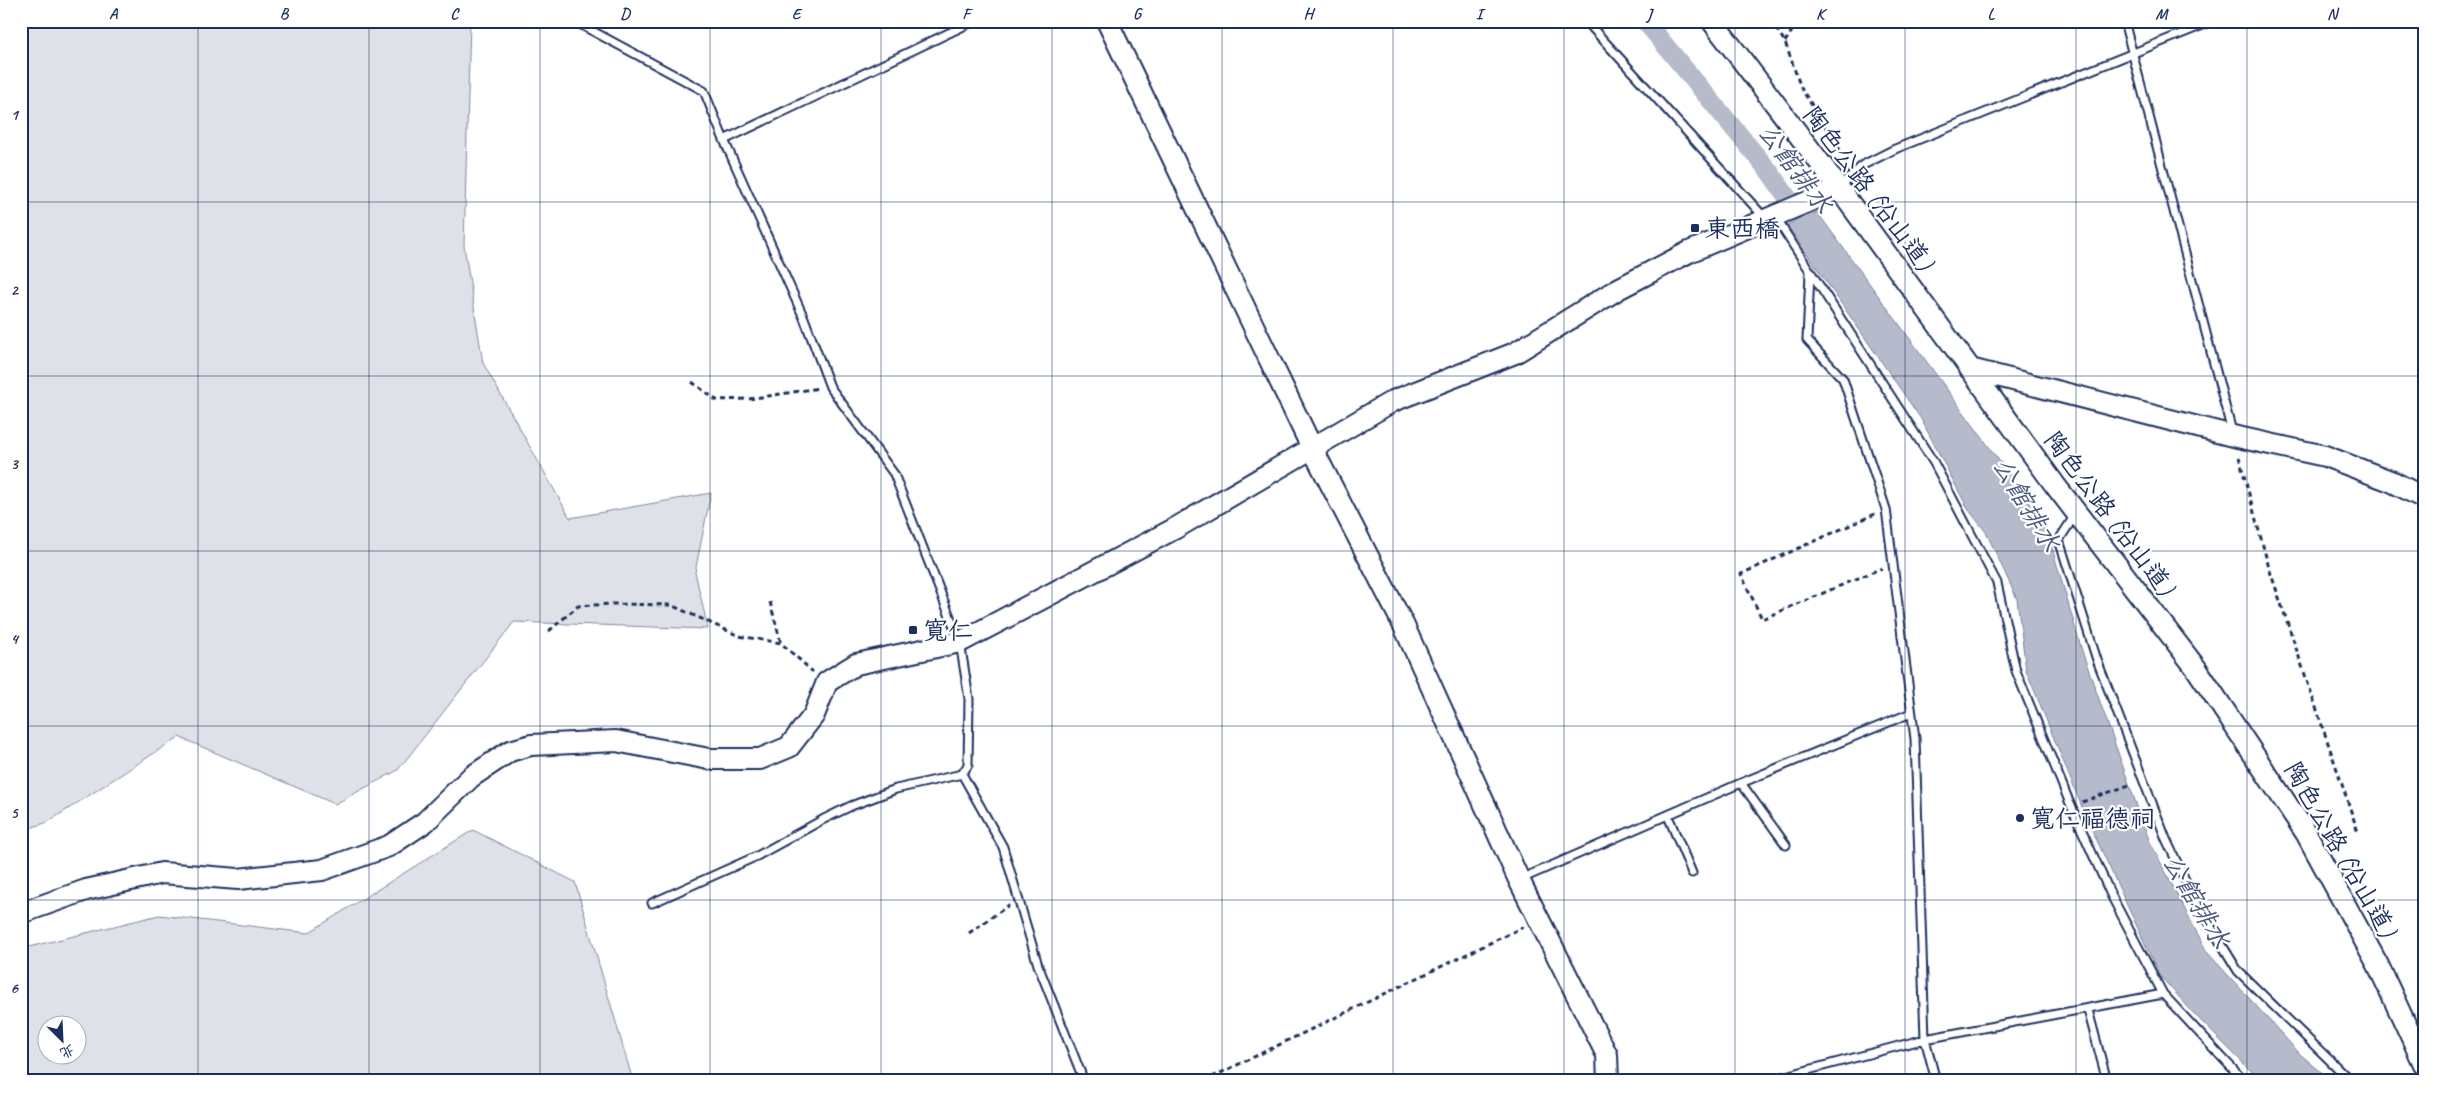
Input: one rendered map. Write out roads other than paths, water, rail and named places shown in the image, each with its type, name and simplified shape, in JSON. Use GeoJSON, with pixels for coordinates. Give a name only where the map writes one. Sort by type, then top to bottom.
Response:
{"type":"FeatureCollection","features":[{"type":"Feature","properties":{"kind":"street"},"geometry":{"type":"LineString","coordinates":[[1107,21],[1313,450],[1403,624],[1519,880],[1607,1055],[1608,1081]]}},
{"type":"Feature","properties":{"kind":"street","name":"陶色公路 (沿山道)"},"geometry":{"type":"LineString","coordinates":[[1712,21],[2077,513],[2196,668],[2306,833],[2378,964],[2424,1064]]}},
{"type":"Feature","properties":{"kind":"street"},"geometry":{"type":"LineString","coordinates":[[21,913],[86,890],[162,873],[238,879],[322,870],[389,846],[425,822],[472,777],[510,751],[532,745],[616,741],[710,759],[760,759],[789,747],[814,715],[827,682],[856,664],[960,642],[1174,530],[1313,450],[1393,401],[1515,353],[1618,289],[1689,252],[1838,189]]}},
{"type":"Feature","properties":{"kind":"street"},"geometry":{"type":"LineString","coordinates":[[1970,369],[2233,436],[2325,456],[2393,482],[2424,498]]}},
{"type":"Feature","properties":{"kind":"lane"},"geometry":{"type":"LineString","coordinates":[[574,21],[704,91],[804,318],[830,387],[894,474],[960,642],[969,699],[968,766],[962,774],[896,789],[852,806],[824,818],[757,856],[652,903]]}},
{"type":"Feature","properties":{"kind":"lane"},"geometry":{"type":"LineString","coordinates":[[724,140],[974,21]]}},
{"type":"Feature","properties":{"kind":"lane"},"geometry":{"type":"LineString","coordinates":[[1586,21],[1766,220],[1778,223],[1934,463],[1997,583],[2016,672],[2071,806],[2111,895],[2163,994],[2244,1081]]}},
{"type":"Feature","properties":{"kind":"lane"},"geometry":{"type":"LineString","coordinates":[[2124,21],[2233,436]]}},
{"type":"Feature","properties":{"kind":"lane"},"geometry":{"type":"LineString","coordinates":[[1838,189],[1863,165],[1895,149],[2213,21]]}},
{"type":"Feature","properties":{"kind":"lane"},"geometry":{"type":"LineString","coordinates":[[1810,272],[1807,340],[1843,379],[1886,509],[1915,739],[1925,1039],[1936,1081]]}},
{"type":"Feature","properties":{"kind":"lane"},"geometry":{"type":"LineString","coordinates":[[2077,513],[2058,540],[2097,660],[2142,780],[2194,901],[2238,971],[2350,1081]]}},
{"type":"Feature","properties":{"kind":"lane"},"geometry":{"type":"LineString","coordinates":[[1519,880],[1741,783],[1911,713]]}},
{"type":"Feature","properties":{"kind":"lane"},"geometry":{"type":"LineString","coordinates":[[962,774],[1003,847],[1038,965],[1084,1081]]}},
{"type":"Feature","properties":{"kind":"lane"},"geometry":{"type":"LineString","coordinates":[[1741,783],[1786,845]]}},
{"type":"Feature","properties":{"kind":"lane"},"geometry":{"type":"LineString","coordinates":[[1668,816],[1692,873]]}},
{"type":"Feature","properties":{"kind":"lane"},"geometry":{"type":"LineString","coordinates":[[1767,1081],[1925,1039],[2088,1010],[2163,994]]}},
{"type":"Feature","properties":{"kind":"lane"},"geometry":{"type":"LineString","coordinates":[[2088,1010],[2107,1081]]}},
{"type":"Feature","properties":{"kind":"water"},"geometry":{"type":"Polygon","coordinates":[[[1817,212],[2028,500],[2047,531],[2083,654],[2149,840],[2207,952],[2300,1054],[2332,1081],[2261,1081],[2197,1017],[2160,976],[2086,817],[2026,670],[2017,599],[1986,532],[1968,509],[1921,419],[1787,225],[1817,212]]]}},
{"type":"Feature","properties":{"kind":"waterway","name":"公館排水"},"geometry":{"type":"LineString","coordinates":[[1645,21],[1769,171],[1816,238]]}},
{"type":"Feature","properties":{"kind":"place","name":"東西橋"},"geometry":{"type":"Point","coordinates":[1695,228]}},
{"type":"Feature","properties":{"kind":"place","name":"寬仁"},"geometry":{"type":"Point","coordinates":[913,630]}},
{"type":"Feature","properties":{"kind":"place","name":"寬仁福德祠"},"geometry":{"type":"Point","coordinates":[2020,818]}}]}
